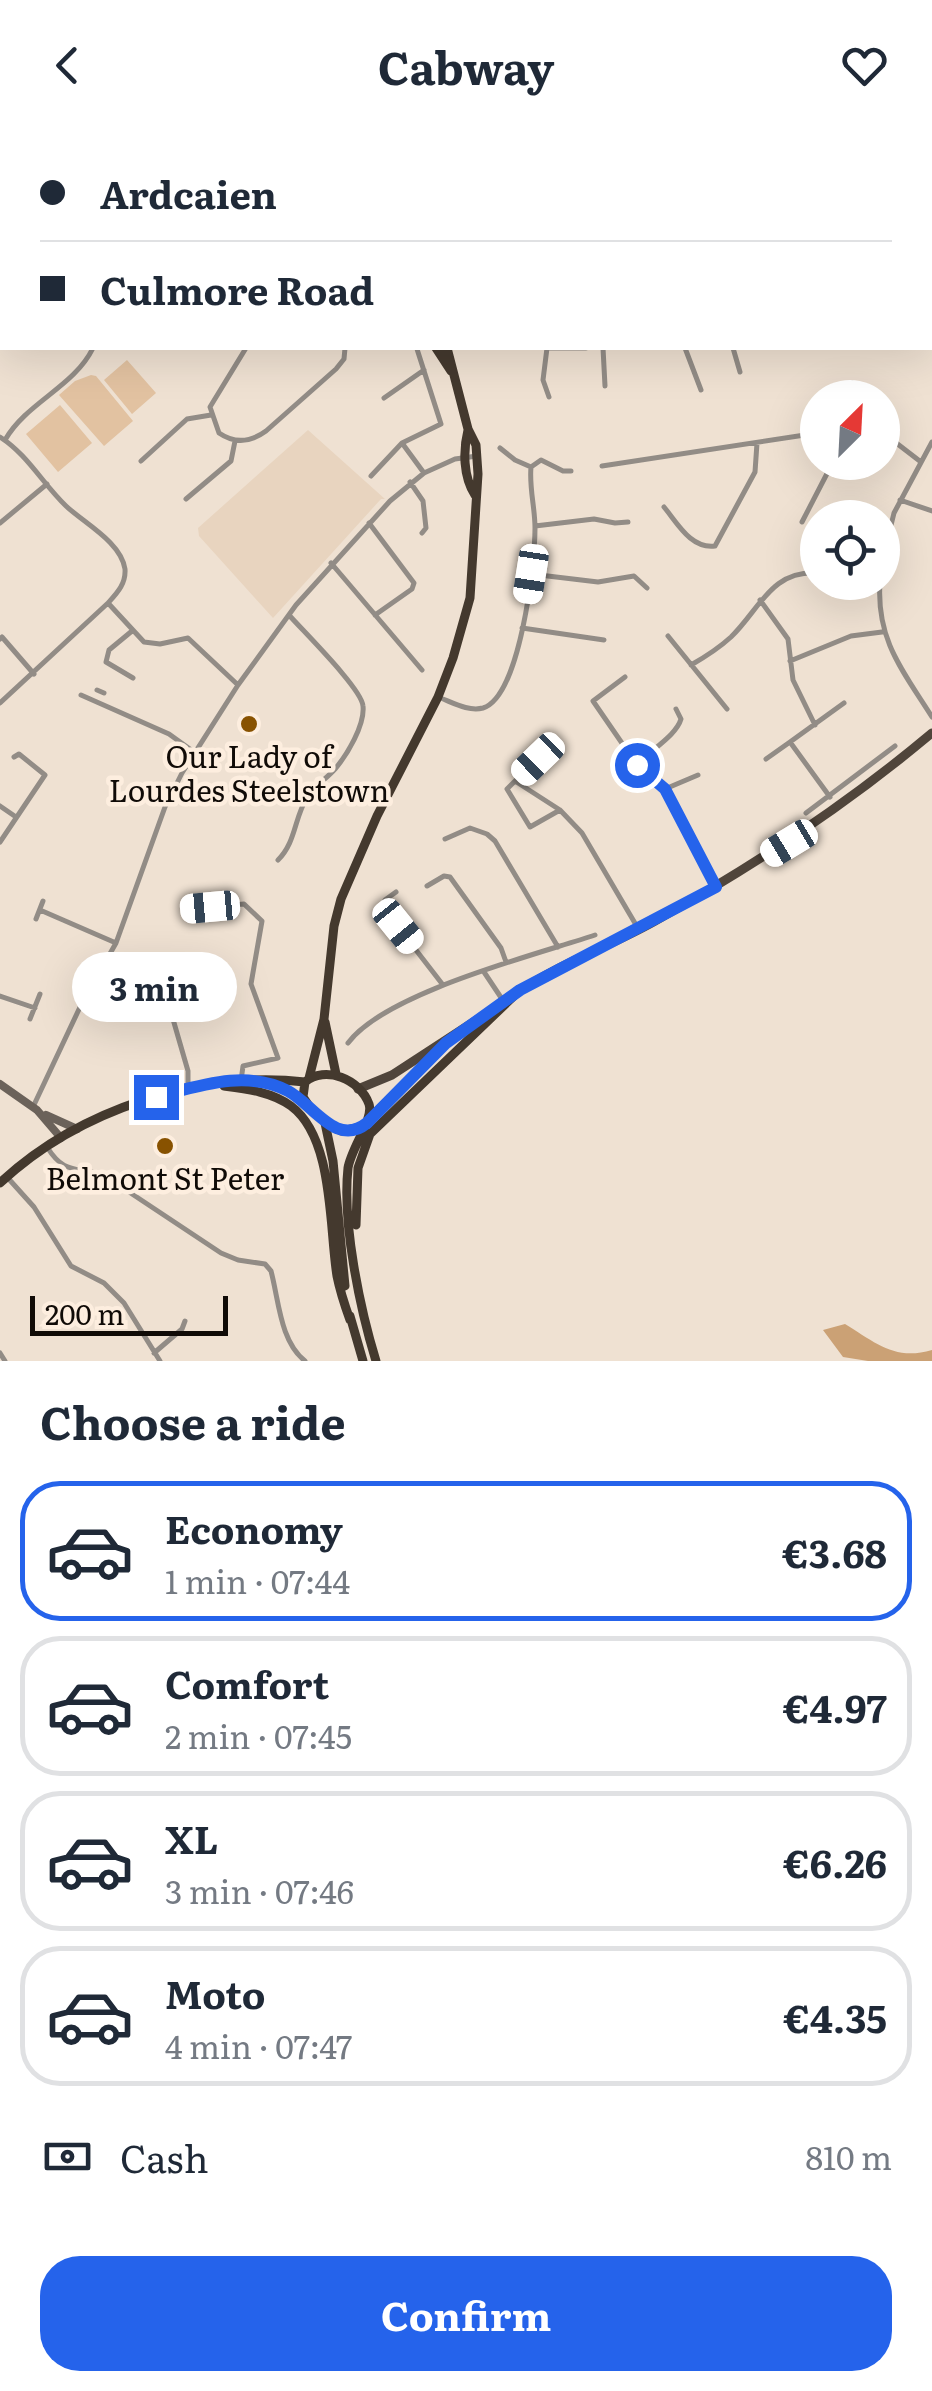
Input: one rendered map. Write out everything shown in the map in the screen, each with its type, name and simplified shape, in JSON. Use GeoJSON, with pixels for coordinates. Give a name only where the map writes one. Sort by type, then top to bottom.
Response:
{"type":"FeatureCollection","features":[{"type":"Feature","properties":{"kind":"highway"},"geometry":{"type":"LineString","coordinates":[[437,350],[455,377]]}},
{"type":"Feature","properties":{"kind":"highway"},"geometry":{"type":"LineString","coordinates":[[305,1104],[307,1080],[324,1019],[332,938],[342,899],[376,816],[438,697],[454,658],[470,598],[476,534],[474,495],[468,485],[471,457],[464,446],[468,429],[448,350]]}},
{"type":"Feature","properties":{"kind":"highway"},"geometry":{"type":"LineString","coordinates":[[354,1261],[357,1176],[370,1134],[517,993]]}},
{"type":"Feature","properties":{"kind":"highway"},"geometry":{"type":"LineString","coordinates":[[324,1019],[336,1074]]}},
{"type":"Feature","properties":{"kind":"highway"},"geometry":{"type":"LineString","coordinates":[[3,1180],[77,1129],[156,1097],[205,1084],[307,1080],[323,1073],[336,1074],[358,1089],[368,1102],[366,1123],[349,1159],[347,1183],[354,1261],[364,1322],[376,1361]]}},
{"type":"Feature","properties":{"kind":"highway"},"geometry":{"type":"LineString","coordinates":[[258,1081],[289,1091],[341,1131],[366,1123]]}},
{"type":"Feature","properties":{"kind":"highway"},"geometry":{"type":"LineString","coordinates":[[205,1084],[269,1095],[292,1106],[311,1130],[321,1157],[337,1275],[363,1361]]}},
{"type":"Feature","properties":{"kind":"highway"},"geometry":{"type":"LineString","coordinates":[[324,1121],[334,1161],[350,1320]]}},
{"type":"Feature","properties":{"kind":"main road"},"geometry":{"type":"LineString","coordinates":[[358,1089],[392,1075],[517,993],[639,930],[789,843],[866,790],[932,734]]}},
{"type":"Feature","properties":{"kind":"main road"},"geometry":{"type":"LineString","coordinates":[[366,1123],[446,1043]]}},
{"type":"Feature","properties":{"kind":"main road"},"geometry":{"type":"LineString","coordinates":[[0,1084],[35,1109],[77,1129]]}},
{"type":"Feature","properties":{"kind":"main road"},"geometry":{"type":"LineString","coordinates":[[35,1109],[61,1138]]}},
{"type":"Feature","properties":{"kind":"street"},"geometry":{"type":"LineString","coordinates":[[0,702],[108,603],[124,581],[122,559],[3,438],[79,369],[92,350]]}},
{"type":"Feature","properties":{"kind":"street"},"geometry":{"type":"LineString","coordinates":[[245,350],[212,400],[211,415],[219,433],[235,441],[257,438],[336,369],[344,359],[345,350]]}},
{"type":"Feature","properties":{"kind":"street"},"geometry":{"type":"LineString","coordinates":[[372,476],[402,444],[441,424],[417,350]]}},
{"type":"Feature","properties":{"kind":"street"},"geometry":{"type":"LineString","coordinates":[[546,350],[543,380],[549,396]]}},
{"type":"Feature","properties":{"kind":"street"},"geometry":{"type":"LineString","coordinates":[[603,350],[605,386]]}},
{"type":"Feature","properties":{"kind":"street"},"geometry":{"type":"LineString","coordinates":[[686,350],[701,390]]}},
{"type":"Feature","properties":{"kind":"street"},"geometry":{"type":"LineString","coordinates":[[734,350],[740,372]]}},
{"type":"Feature","properties":{"kind":"street"},"geometry":{"type":"LineString","coordinates":[[384,398],[424,370]]}},
{"type":"Feature","properties":{"kind":"street"},"geometry":{"type":"LineString","coordinates":[[141,462],[188,419],[211,415]]}},
{"type":"Feature","properties":{"kind":"street"},"geometry":{"type":"LineString","coordinates":[[602,466],[800,436]]}},
{"type":"Feature","properties":{"kind":"street"},"geometry":{"type":"LineString","coordinates":[[186,499],[231,461],[235,441]]}},
{"type":"Feature","properties":{"kind":"street"},"geometry":{"type":"LineString","coordinates":[[664,507],[694,541],[706,547],[716,546],[754,472],[757,442]]}},
{"type":"Feature","properties":{"kind":"street"},"geometry":{"type":"LineString","coordinates":[[932,442],[900,500],[932,511]]}},
{"type":"Feature","properties":{"kind":"street"},"geometry":{"type":"LineString","coordinates":[[402,444],[424,472]]}},
{"type":"Feature","properties":{"kind":"street"},"geometry":{"type":"LineString","coordinates":[[900,446],[921,462]]}},
{"type":"Feature","properties":{"kind":"street"},"geometry":{"type":"LineString","coordinates":[[500,448],[531,467]]}},
{"type":"Feature","properties":{"kind":"street"},"geometry":{"type":"LineString","coordinates":[[35,1109],[81,1005],[116,944],[156,825],[195,752],[238,685],[331,563],[410,482],[424,472],[471,457]]}},
{"type":"Feature","properties":{"kind":"street"},"geometry":{"type":"LineString","coordinates":[[438,697],[476,709],[495,702],[506,684],[522,628],[531,574],[535,526],[529,484],[531,467],[541,460],[571,471]]}},
{"type":"Feature","properties":{"kind":"street"},"geometry":{"type":"LineString","coordinates":[[410,482],[423,502],[426,528],[422,534]]}},
{"type":"Feature","properties":{"kind":"street"},"geometry":{"type":"LineString","coordinates":[[0,523],[47,484]]}},
{"type":"Feature","properties":{"kind":"street"},"geometry":{"type":"LineString","coordinates":[[535,526],[594,519],[615,524],[628,522]]}},
{"type":"Feature","properties":{"kind":"street"},"geometry":{"type":"LineString","coordinates":[[369,523],[414,583],[412,589],[375,615]]}},
{"type":"Feature","properties":{"kind":"street"},"geometry":{"type":"LineString","coordinates":[[331,563],[422,670]]}},
{"type":"Feature","properties":{"kind":"street"},"geometry":{"type":"LineString","coordinates":[[531,574],[598,582],[634,576],[647,588]]}},
{"type":"Feature","properties":{"kind":"street"},"geometry":{"type":"LineString","coordinates":[[691,665],[732,636],[766,592],[791,575],[800,574]]}},
{"type":"Feature","properties":{"kind":"street"},"geometry":{"type":"LineString","coordinates":[[760,600],[788,640],[793,680],[815,725]]}},
{"type":"Feature","properties":{"kind":"street"},"geometry":{"type":"LineString","coordinates":[[881,600],[883,632],[899,666],[932,717]]}},
{"type":"Feature","properties":{"kind":"street"},"geometry":{"type":"LineString","coordinates":[[108,603],[132,631],[150,644],[188,638],[238,685]]}},
{"type":"Feature","properties":{"kind":"street"},"geometry":{"type":"LineString","coordinates":[[278,860],[290,847],[298,814],[309,795],[336,768],[359,728],[364,705],[356,689],[289,615]]}},
{"type":"Feature","properties":{"kind":"street"},"geometry":{"type":"LineString","coordinates":[[522,628],[604,640]]}},
{"type":"Feature","properties":{"kind":"street"},"geometry":{"type":"LineString","coordinates":[[132,631],[109,650],[106,662],[133,678]]}},
{"type":"Feature","properties":{"kind":"street"},"geometry":{"type":"LineString","coordinates":[[790,660],[850,636],[883,632]]}},
{"type":"Feature","properties":{"kind":"street"},"geometry":{"type":"LineString","coordinates":[[668,636],[727,709]]}},
{"type":"Feature","properties":{"kind":"street"},"geometry":{"type":"LineString","coordinates":[[0,639],[34,674]]}},
{"type":"Feature","properties":{"kind":"street"},"geometry":{"type":"LineString","coordinates":[[593,701],[624,677]]}},
{"type":"Feature","properties":{"kind":"street"},"geometry":{"type":"LineString","coordinates":[[96,702],[101,691]]}},
{"type":"Feature","properties":{"kind":"street"},"geometry":{"type":"LineString","coordinates":[[586,694],[637,765],[665,789],[716,887]]}},
{"type":"Feature","properties":{"kind":"street"},"geometry":{"type":"LineString","coordinates":[[81,695],[169,734],[195,752]]}},
{"type":"Feature","properties":{"kind":"street"},"geometry":{"type":"LineString","coordinates":[[766,759],[844,704]]}},
{"type":"Feature","properties":{"kind":"street"},"geometry":{"type":"LineString","coordinates":[[128,716],[133,706]]}},
{"type":"Feature","properties":{"kind":"street"},"geometry":{"type":"LineString","coordinates":[[637,765],[675,732],[680,718],[676,709]]}},
{"type":"Feature","properties":{"kind":"street"},"geometry":{"type":"LineString","coordinates":[[790,742],[830,796]]}},
{"type":"Feature","properties":{"kind":"street"},"geometry":{"type":"LineString","coordinates":[[554,744],[507,789],[530,827],[560,810]]}},
{"type":"Feature","properties":{"kind":"street"},"geometry":{"type":"LineString","coordinates":[[806,813],[895,746]]}},
{"type":"Feature","properties":{"kind":"street"},"geometry":{"type":"LineString","coordinates":[[0,842],[45,774],[19,754],[14,757]]}},
{"type":"Feature","properties":{"kind":"street"},"geometry":{"type":"LineString","coordinates":[[665,789],[698,775]]}},
{"type":"Feature","properties":{"kind":"street"},"geometry":{"type":"LineString","coordinates":[[515,781],[560,810],[592,847],[639,930]]}},
{"type":"Feature","properties":{"kind":"street"},"geometry":{"type":"LineString","coordinates":[[0,806],[16,817]]}},
{"type":"Feature","properties":{"kind":"street"},"geometry":{"type":"LineString","coordinates":[[444,839],[470,828],[495,841],[558,947]]}},
{"type":"Feature","properties":{"kind":"street"},"geometry":{"type":"LineString","coordinates":[[426,886],[444,876],[450,877],[502,948],[506,962]]}},
{"type":"Feature","properties":{"kind":"street"},"geometry":{"type":"LineString","coordinates":[[396,892],[385,900],[385,910],[443,985]]}},
{"type":"Feature","properties":{"kind":"street"},"geometry":{"type":"LineString","coordinates":[[36,919],[44,901]]}},
{"type":"Feature","properties":{"kind":"street"},"geometry":{"type":"LineString","coordinates":[[188,909],[244,904],[262,921],[250,984],[278,1058],[240,1068],[241,1081]]}},
{"type":"Feature","properties":{"kind":"street"},"geometry":{"type":"LineString","coordinates":[[40,910],[116,944]]}},
{"type":"Feature","properties":{"kind":"street"},"geometry":{"type":"LineString","coordinates":[[348,1043],[392,1010],[443,985],[595,935]]}},
{"type":"Feature","properties":{"kind":"street"},"geometry":{"type":"LineString","coordinates":[[483,971],[504,1002]]}},
{"type":"Feature","properties":{"kind":"street"},"geometry":{"type":"LineString","coordinates":[[30,1019],[40,994]]}},
{"type":"Feature","properties":{"kind":"street"},"geometry":{"type":"LineString","coordinates":[[166,995],[188,1072],[188,1088]]}},
{"type":"Feature","properties":{"kind":"street"},"geometry":{"type":"LineString","coordinates":[[0,996],[35,1008]]}},
{"type":"Feature","properties":{"kind":"street"},"geometry":{"type":"LineString","coordinates":[[46,1147],[57,1163],[105,1176],[221,1253],[266,1264],[288,1340],[305,1361]]}},
{"type":"Feature","properties":{"kind":"street"},"geometry":{"type":"LineString","coordinates":[[3,1180],[34,1207],[71,1266],[104,1283],[124,1303],[160,1361]]}},
{"type":"Feature","properties":{"kind":"street"},"geometry":{"type":"LineString","coordinates":[[154,1353],[182,1329],[185,1321]]}},
{"type":"Feature","properties":{"kind":"street"},"geometry":{"type":"LineString","coordinates":[[0,1353],[5,1361]]}},
{"type":"Feature","properties":{"kind":"shaded area"},"geometry":{"type":"Polygon","coordinates":[[[127,360],[156,393],[132,414],[104,380],[127,360]]]}},
{"type":"Feature","properties":{"kind":"shaded area"},"geometry":{"type":"Polygon","coordinates":[[[96,376],[133,421],[104,446],[59,395],[75,381],[96,376]]]}},
{"type":"Feature","properties":{"kind":"shaded area"},"geometry":{"type":"Polygon","coordinates":[[[60,405],[92,443],[58,472],[26,434],[60,405]]]}},
{"type":"Feature","properties":{"kind":"shaded area"},"geometry":{"type":"Polygon","coordinates":[[[308,430],[385,499],[273,618],[199,536],[198,528],[308,430]]]}},
{"type":"Feature","properties":{"kind":"shaded area"},"geometry":{"type":"Polygon","coordinates":[[[845,1324],[896,1352],[932,1350],[932,1361],[843,1357],[823,1330],[845,1324]]]}},
{"type":"Feature","properties":{"kind":"place","name":"Our Lady of Lourdes Steelstown"},"geometry":{"type":"Point","coordinates":[249,724]}},
{"type":"Feature","properties":{"kind":"place","name":"Belmont St Peter"},"geometry":{"type":"Point","coordinates":[165,1146]}},
{"type":"Feature","properties":{"kind":"route"},"geometry":{"type":"LineString","coordinates":[[156,1097],[205,1084],[258,1081],[289,1091],[341,1131],[362,1128],[446,1043],[520,990],[716,887],[665,789],[637,765]]}}]}
